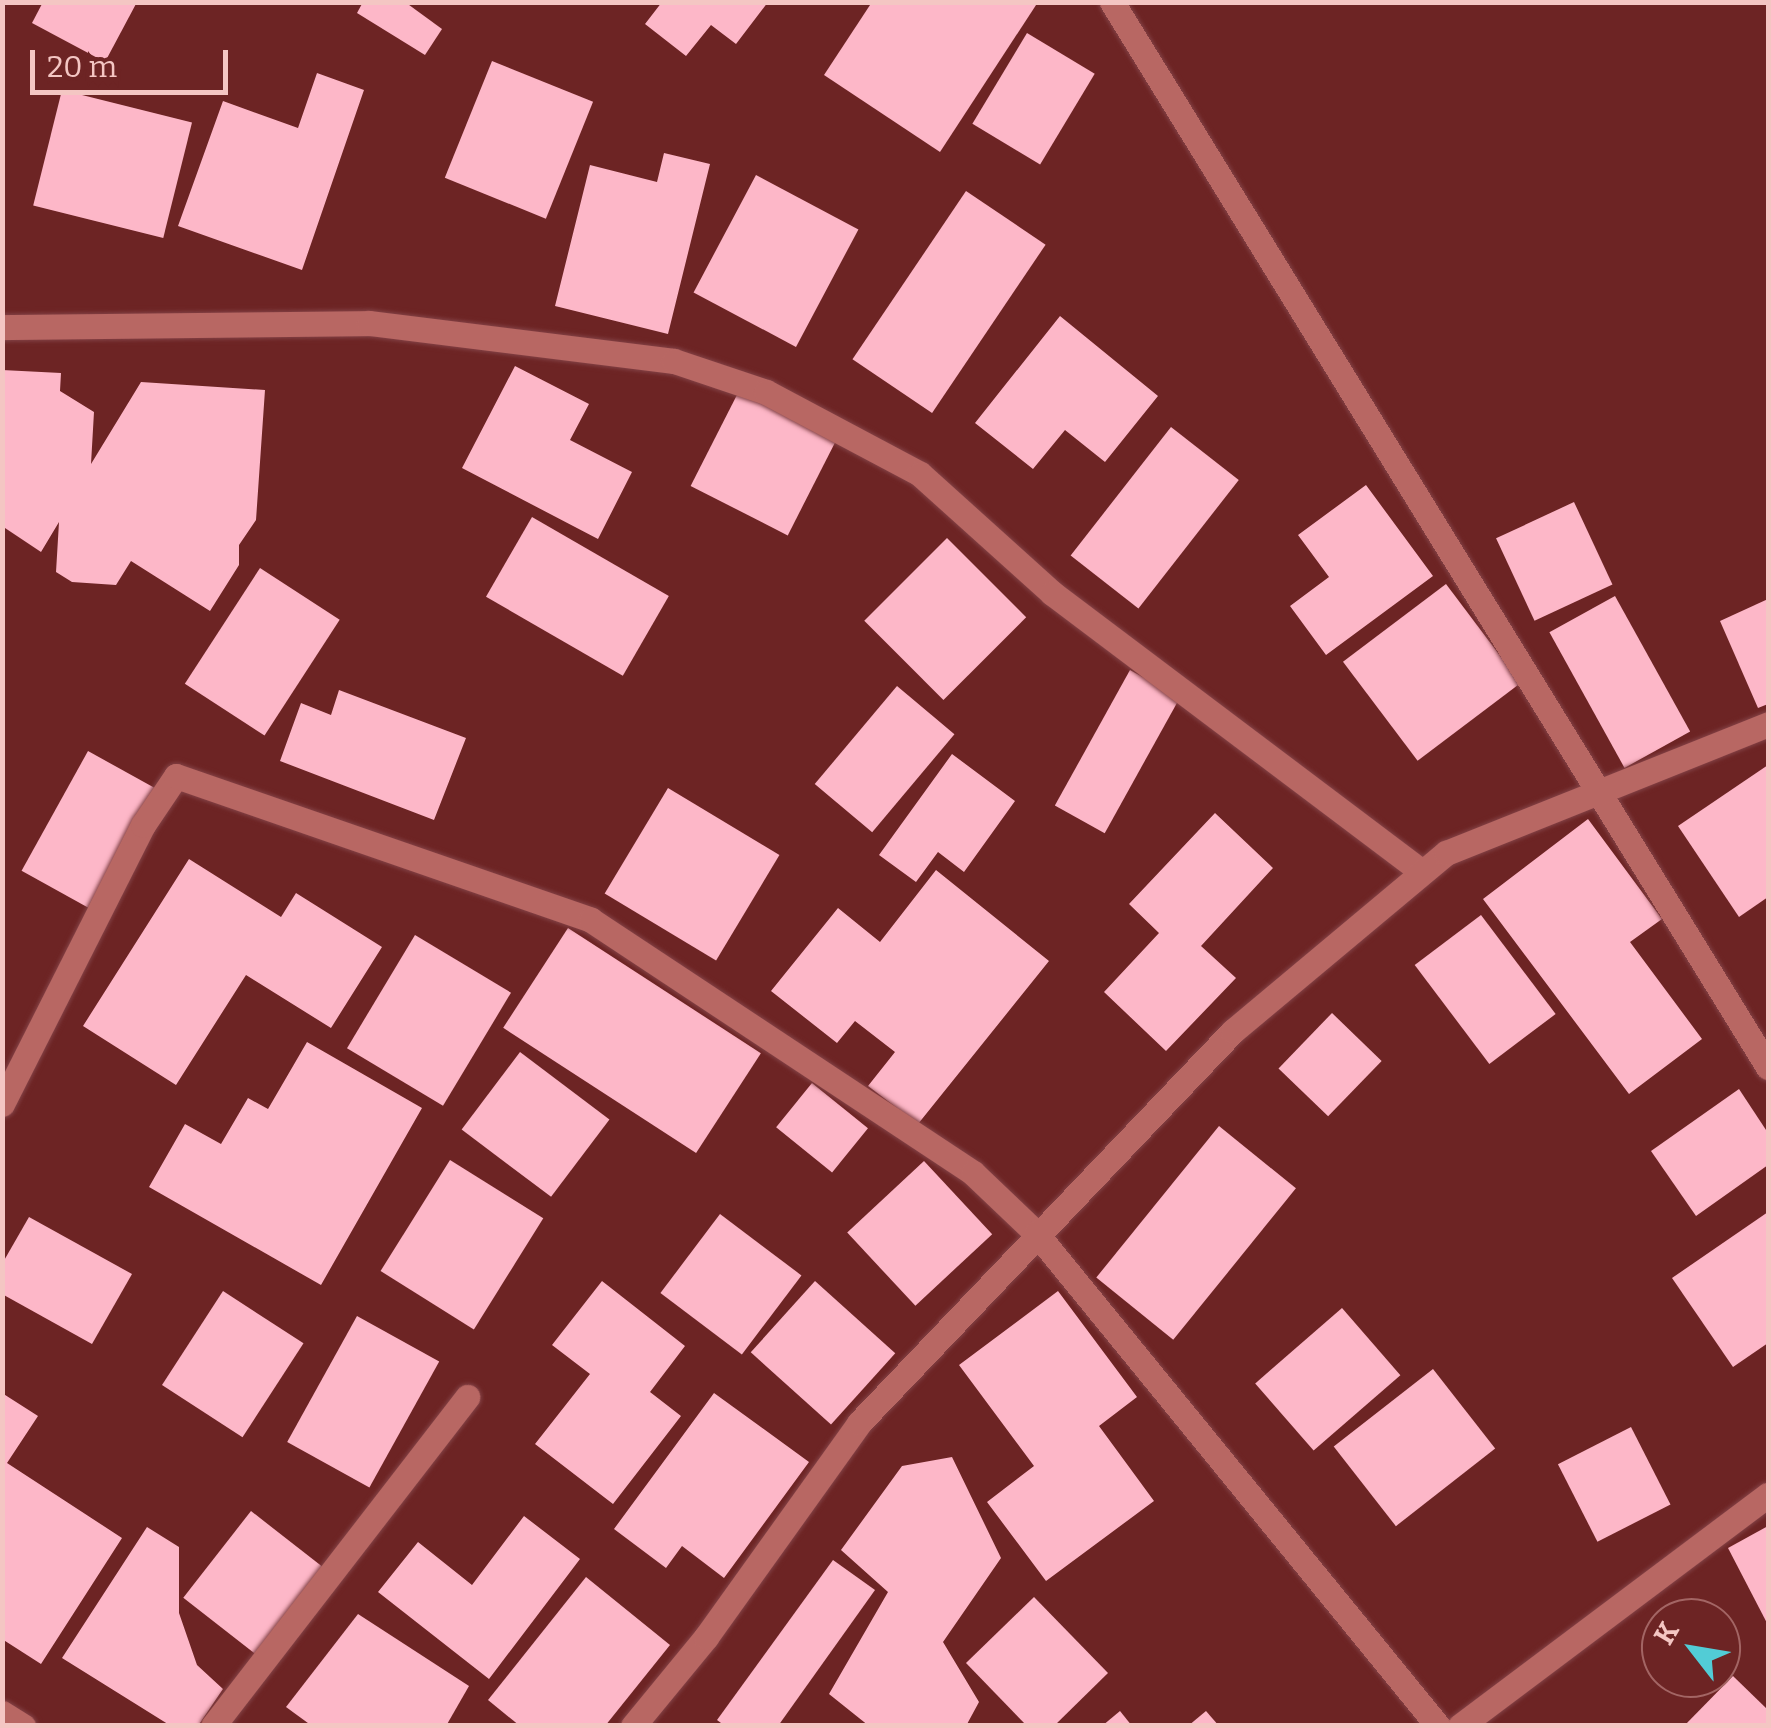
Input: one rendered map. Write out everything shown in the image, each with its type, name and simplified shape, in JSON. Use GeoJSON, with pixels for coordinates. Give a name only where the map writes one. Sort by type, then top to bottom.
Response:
{"type":"FeatureCollection","features":[{"type":"Feature","properties":{"kind":"street"},"geometry":{"type":"LineString","coordinates":[[1112,2],[1768,1067]]}},
{"type":"Feature","properties":{"kind":"street"},"geometry":{"type":"LineString","coordinates":[[2,328],[369,323],[674,361],[766,392],[920,474],[1052,593],[1420,870]]}},
{"type":"Feature","properties":{"kind":"street"},"geometry":{"type":"LineString","coordinates":[[634,1726],[706,1637],[859,1422],[1233,1031],[1420,870],[1598,791],[1768,724]]}},
{"type":"Feature","properties":{"kind":"street"},"geometry":{"type":"LineString","coordinates":[[2,1104],[142,825],[176,776],[592,920],[974,1173],[1036,1233],[1438,1726]]}},
{"type":"Feature","properties":{"kind":"street"},"geometry":{"type":"LineString","coordinates":[[213,1726],[468,1397]]}},
{"type":"Feature","properties":{"kind":"street"},"geometry":{"type":"LineString","coordinates":[[1460,1726],[1768,1494]]}},
{"type":"Feature","properties":{"kind":"street"},"geometry":{"type":"LineString","coordinates":[[2,1713],[23,1726]]}},
{"type":"Feature","properties":{"kind":"building"},"geometry":{"type":"Polygon","coordinates":[[[43,2],[137,2],[105,62],[32,23],[43,2]]]}},
{"type":"Feature","properties":{"kind":"building"},"geometry":{"type":"Polygon","coordinates":[[[363,2],[405,2],[442,29],[425,55],[357,13],[363,2]]]}},
{"type":"Feature","properties":{"kind":"building"},"geometry":{"type":"Polygon","coordinates":[[[662,2],[768,2],[736,44],[711,25],[686,56],[645,24],[662,2]]]}},
{"type":"Feature","properties":{"kind":"building"},"geometry":{"type":"Polygon","coordinates":[[[872,2],[1038,2],[940,152],[824,75],[872,2]]]}},
{"type":"Feature","properties":{"kind":"building"},"geometry":{"type":"Polygon","coordinates":[[[1027,33],[1095,74],[1040,165],[972,124],[1027,33]]]}},
{"type":"Feature","properties":{"kind":"building"},"geometry":{"type":"Polygon","coordinates":[[[492,61],[593,102],[546,219],[445,178],[492,61]]]}},
{"type":"Feature","properties":{"kind":"building"},"geometry":{"type":"Polygon","coordinates":[[[317,73],[364,90],[302,270],[178,226],[223,101],[298,128],[317,73]]]}},
{"type":"Feature","properties":{"kind":"building"},"geometry":{"type":"Polygon","coordinates":[[[62,90],[192,122],[163,238],[33,205],[62,90]]]}},
{"type":"Feature","properties":{"kind":"building"},"geometry":{"type":"Polygon","coordinates":[[[664,153],[710,164],[668,334],[555,306],[590,165],[657,182],[664,153]]]}},
{"type":"Feature","properties":{"kind":"building"},"geometry":{"type":"Polygon","coordinates":[[[756,175],[858,229],[796,347],[694,292],[756,175]]]}},
{"type":"Feature","properties":{"kind":"building"},"geometry":{"type":"Polygon","coordinates":[[[966,191],[1046,245],[932,413],[852,359],[966,191]]]}},
{"type":"Feature","properties":{"kind":"building"},"geometry":{"type":"Polygon","coordinates":[[[1060,316],[1158,396],[1105,462],[1065,430],[1033,469],[975,423],[1060,316]]]}},
{"type":"Feature","properties":{"kind":"building"},"geometry":{"type":"Polygon","coordinates":[[[515,366],[589,404],[570,440],[632,472],[598,539],[462,468],[515,366]]]}},
{"type":"Feature","properties":{"kind":"building"},"geometry":{"type":"Polygon","coordinates":[[[2,370],[61,373],[60,391],[94,412],[91,464],[141,382],[265,390],[256,520],[239,545],[239,565],[210,611],[131,561],[116,585],[72,582],[56,572],[59,522],[41,552],[2,526],[2,370]]]}},
{"type":"Feature","properties":{"kind":"building"},"geometry":{"type":"Polygon","coordinates":[[[741,387],[838,436],[788,535],[691,486],[741,387]]]}},
{"type":"Feature","properties":{"kind":"building"},"geometry":{"type":"Polygon","coordinates":[[[1171,427],[1239,480],[1138,608],[1071,555],[1171,427]]]}},
{"type":"Feature","properties":{"kind":"building"},"geometry":{"type":"Polygon","coordinates":[[[1366,485],[1433,576],[1326,655],[1290,606],[1329,577],[1298,535],[1366,485]]]}},
{"type":"Feature","properties":{"kind":"building"},"geometry":{"type":"Polygon","coordinates":[[[1574,502],[1612,584],[1535,621],[1496,538],[1574,502]]]}},
{"type":"Feature","properties":{"kind":"building"},"geometry":{"type":"Polygon","coordinates":[[[532,517],[669,596],[623,676],[486,597],[532,517]]]}},
{"type":"Feature","properties":{"kind":"building"},"geometry":{"type":"Polygon","coordinates":[[[947,538],[1026,617],[943,700],[864,621],[947,538]]]}},
{"type":"Feature","properties":{"kind":"building"},"geometry":{"type":"Polygon","coordinates":[[[260,568],[340,620],[265,735],[185,684],[260,568]]]}},
{"type":"Feature","properties":{"kind":"building"},"geometry":{"type":"Polygon","coordinates":[[[1446,584],[1521,683],[1418,761],[1343,662],[1446,584]]]}},
{"type":"Feature","properties":{"kind":"building"},"geometry":{"type":"Polygon","coordinates":[[[1615,596],[1690,732],[1625,768],[1549,632],[1615,596]]]}},
{"type":"Feature","properties":{"kind":"building"},"geometry":{"type":"Polygon","coordinates":[[[1768,599],[1768,704],[1758,708],[1720,621],[1768,599]]]}},
{"type":"Feature","properties":{"kind":"building"},"geometry":{"type":"Polygon","coordinates":[[[1130,670],[1180,698],[1105,833],[1055,806],[1130,670]]]}},
{"type":"Feature","properties":{"kind":"building"},"geometry":{"type":"Polygon","coordinates":[[[897,686],[954,734],[872,832],[815,784],[897,686]]]}},
{"type":"Feature","properties":{"kind":"building"},"geometry":{"type":"Polygon","coordinates":[[[339,690],[466,738],[434,820],[280,761],[301,703],[331,715],[339,690]]]}},
{"type":"Feature","properties":{"kind":"building"},"geometry":{"type":"Polygon","coordinates":[[[88,751],[159,790],[92,910],[22,871],[88,751]]]}},
{"type":"Feature","properties":{"kind":"building"},"geometry":{"type":"Polygon","coordinates":[[[952,754],[1015,801],[964,872],[938,852],[916,882],[879,855],[952,754]]]}},
{"type":"Feature","properties":{"kind":"building"},"geometry":{"type":"Polygon","coordinates":[[[1768,765],[1768,897],[1739,917],[1678,826],[1768,765]]]}},
{"type":"Feature","properties":{"kind":"building"},"geometry":{"type":"Polygon","coordinates":[[[668,788],[779,855],[716,960],[605,893],[668,788]]]}},
{"type":"Feature","properties":{"kind":"building"},"geometry":{"type":"Polygon","coordinates":[[[1215,813],[1273,868],[1201,946],[1236,978],[1166,1051],[1104,992],[1159,933],[1129,904],[1215,813]]]}},
{"type":"Feature","properties":{"kind":"building"},"geometry":{"type":"Polygon","coordinates":[[[1588,819],[1662,919],[1630,942],[1702,1039],[1629,1094],[1483,899],[1588,819]]]}},
{"type":"Feature","properties":{"kind":"building"},"geometry":{"type":"Polygon","coordinates":[[[189,859],[281,917],[296,893],[382,947],[331,1028],[246,975],[176,1085],[83,1026],[189,859]]]}},
{"type":"Feature","properties":{"kind":"building"},"geometry":{"type":"Polygon","coordinates":[[[936,870],[1049,961],[918,1124],[868,1086],[895,1052],[855,1021],[837,1043],[771,991],[838,908],[880,942],[936,870]]]}},
{"type":"Feature","properties":{"kind":"building"},"geometry":{"type":"Polygon","coordinates":[[[1481,915],[1556,1014],[1489,1064],[1415,965],[1481,915]]]}},
{"type":"Feature","properties":{"kind":"building"},"geometry":{"type":"Polygon","coordinates":[[[568,928],[761,1053],[696,1153],[503,1028],[568,928]]]}},
{"type":"Feature","properties":{"kind":"building"},"geometry":{"type":"Polygon","coordinates":[[[415,935],[511,993],[443,1106],[347,1048],[415,935]]]}},
{"type":"Feature","properties":{"kind":"building"},"geometry":{"type":"Polygon","coordinates":[[[1332,1013],[1382,1061],[1328,1116],[1279,1068],[1332,1013]]]}},
{"type":"Feature","properties":{"kind":"building"},"geometry":{"type":"Polygon","coordinates":[[[307,1042],[422,1108],[321,1285],[149,1187],[185,1124],[221,1144],[248,1098],[268,1109],[307,1042]]]}},
{"type":"Feature","properties":{"kind":"building"},"geometry":{"type":"Polygon","coordinates":[[[520,1052],[609,1119],[551,1197],[462,1129],[520,1052]]]}},
{"type":"Feature","properties":{"kind":"building"},"geometry":{"type":"Polygon","coordinates":[[[812,1083],[868,1128],[832,1173],[776,1127],[812,1083]]]}},
{"type":"Feature","properties":{"kind":"building"},"geometry":{"type":"Polygon","coordinates":[[[1739,1089],[1768,1133],[1768,1165],[1696,1216],[1651,1151],[1739,1089]]]}},
{"type":"Feature","properties":{"kind":"building"},"geometry":{"type":"Polygon","coordinates":[[[1219,1126],[1296,1188],[1173,1340],[1096,1278],[1219,1126]]]}},
{"type":"Feature","properties":{"kind":"building"},"geometry":{"type":"Polygon","coordinates":[[[450,1160],[543,1218],[474,1329],[381,1271],[450,1160]]]}},
{"type":"Feature","properties":{"kind":"building"},"geometry":{"type":"Polygon","coordinates":[[[924,1161],[992,1234],[915,1306],[847,1233],[924,1161]]]}},
{"type":"Feature","properties":{"kind":"building"},"geometry":{"type":"Polygon","coordinates":[[[1768,1212],[1768,1343],[1733,1367],[1672,1278],[1768,1212]]]}},
{"type":"Feature","properties":{"kind":"building"},"geometry":{"type":"Polygon","coordinates":[[[720,1214],[801,1275],[742,1354],[660,1293],[720,1214]]]}},
{"type":"Feature","properties":{"kind":"building"},"geometry":{"type":"Polygon","coordinates":[[[29,1217],[132,1274],[92,1344],[2,1294],[2,1264],[29,1217]]]}},
{"type":"Feature","properties":{"kind":"building"},"geometry":{"type":"Polygon","coordinates":[[[602,1281],[685,1346],[650,1392],[681,1416],[613,1504],[535,1444],[590,1374],[552,1345],[602,1281]]]}},
{"type":"Feature","properties":{"kind":"building"},"geometry":{"type":"Polygon","coordinates":[[[815,1281],[895,1353],[831,1425],[751,1352],[815,1281]]]}},
{"type":"Feature","properties":{"kind":"building"},"geometry":{"type":"Polygon","coordinates":[[[223,1291],[304,1343],[243,1437],[162,1385],[223,1291]]]}},
{"type":"Feature","properties":{"kind":"building"},"geometry":{"type":"Polygon","coordinates":[[[1058,1291],[1137,1397],[1099,1426],[1154,1501],[1046,1581],[987,1502],[1034,1466],[959,1365],[1058,1291]]]}},
{"type":"Feature","properties":{"kind":"building"},"geometry":{"type":"Polygon","coordinates":[[[1342,1308],[1400,1375],[1314,1451],[1255,1383],[1342,1308]]]}},
{"type":"Feature","properties":{"kind":"building"},"geometry":{"type":"Polygon","coordinates":[[[357,1316],[439,1362],[369,1488],[287,1442],[357,1316]]]}},
{"type":"Feature","properties":{"kind":"building"},"geometry":{"type":"Polygon","coordinates":[[[1433,1369],[1495,1449],[1396,1526],[1334,1447],[1433,1369]]]}},
{"type":"Feature","properties":{"kind":"building"},"geometry":{"type":"Polygon","coordinates":[[[2,1393],[38,1416],[7,1463],[122,1538],[41,1664],[2,1639],[2,1393]]]}},
{"type":"Feature","properties":{"kind":"building"},"geometry":{"type":"Polygon","coordinates":[[[714,1393],[809,1462],[724,1578],[682,1546],[666,1568],[614,1529],[714,1393]]]}},
{"type":"Feature","properties":{"kind":"building"},"geometry":{"type":"Polygon","coordinates":[[[1631,1427],[1670,1505],[1597,1542],[1558,1464],[1631,1427]]]}},
{"type":"Feature","properties":{"kind":"building"},"geometry":{"type":"Polygon","coordinates":[[[952,1457],[1001,1558],[943,1642],[979,1702],[966,1726],[869,1726],[829,1694],[888,1592],[841,1550],[902,1466],[952,1457]]]}},
{"type":"Feature","properties":{"kind":"building"},"geometry":{"type":"Polygon","coordinates":[[[251,1511],[328,1571],[261,1658],[183,1598],[251,1511]]]}},
{"type":"Feature","properties":{"kind":"building"},"geometry":{"type":"Polygon","coordinates":[[[524,1516],[580,1559],[489,1679],[378,1592],[418,1542],[472,1585],[524,1516]]]}},
{"type":"Feature","properties":{"kind":"building"},"geometry":{"type":"Polygon","coordinates":[[[1768,1526],[1768,1625],[1728,1548],[1768,1526]]]}},
{"type":"Feature","properties":{"kind":"building"},"geometry":{"type":"Polygon","coordinates":[[[147,1527],[179,1547],[179,1613],[197,1665],[223,1689],[198,1726],[171,1726],[62,1658],[147,1527]]]}},
{"type":"Feature","properties":{"kind":"building"},"geometry":{"type":"Polygon","coordinates":[[[833,1560],[875,1590],[778,1726],[725,1726],[717,1720],[833,1560]]]}},
{"type":"Feature","properties":{"kind":"building"},"geometry":{"type":"Polygon","coordinates":[[[586,1577],[670,1645],[605,1726],[520,1726],[488,1700],[586,1577]]]}},
{"type":"Feature","properties":{"kind":"building"},"geometry":{"type":"Polygon","coordinates":[[[1034,1597],[1108,1673],[1054,1726],[1027,1726],[966,1663],[1034,1597]]]}},
{"type":"Feature","properties":{"kind":"building"},"geometry":{"type":"Polygon","coordinates":[[[358,1614],[469,1686],[446,1726],[312,1726],[286,1707],[358,1614]]]}},
{"type":"Feature","properties":{"kind":"building"},"geometry":{"type":"Polygon","coordinates":[[[1741,1684],[1768,1710],[1768,1726],[1684,1726],[1711,1698],[1741,1698],[1741,1684]]]}},
{"type":"Feature","properties":{"kind":"building"},"geometry":{"type":"Polygon","coordinates":[[[1120,1711],[1132,1726],[1102,1726],[1120,1711]]]}},
{"type":"Feature","properties":{"kind":"building"},"geometry":{"type":"Polygon","coordinates":[[[1206,1711],[1219,1726],[1188,1726],[1206,1711]]]}}]}
